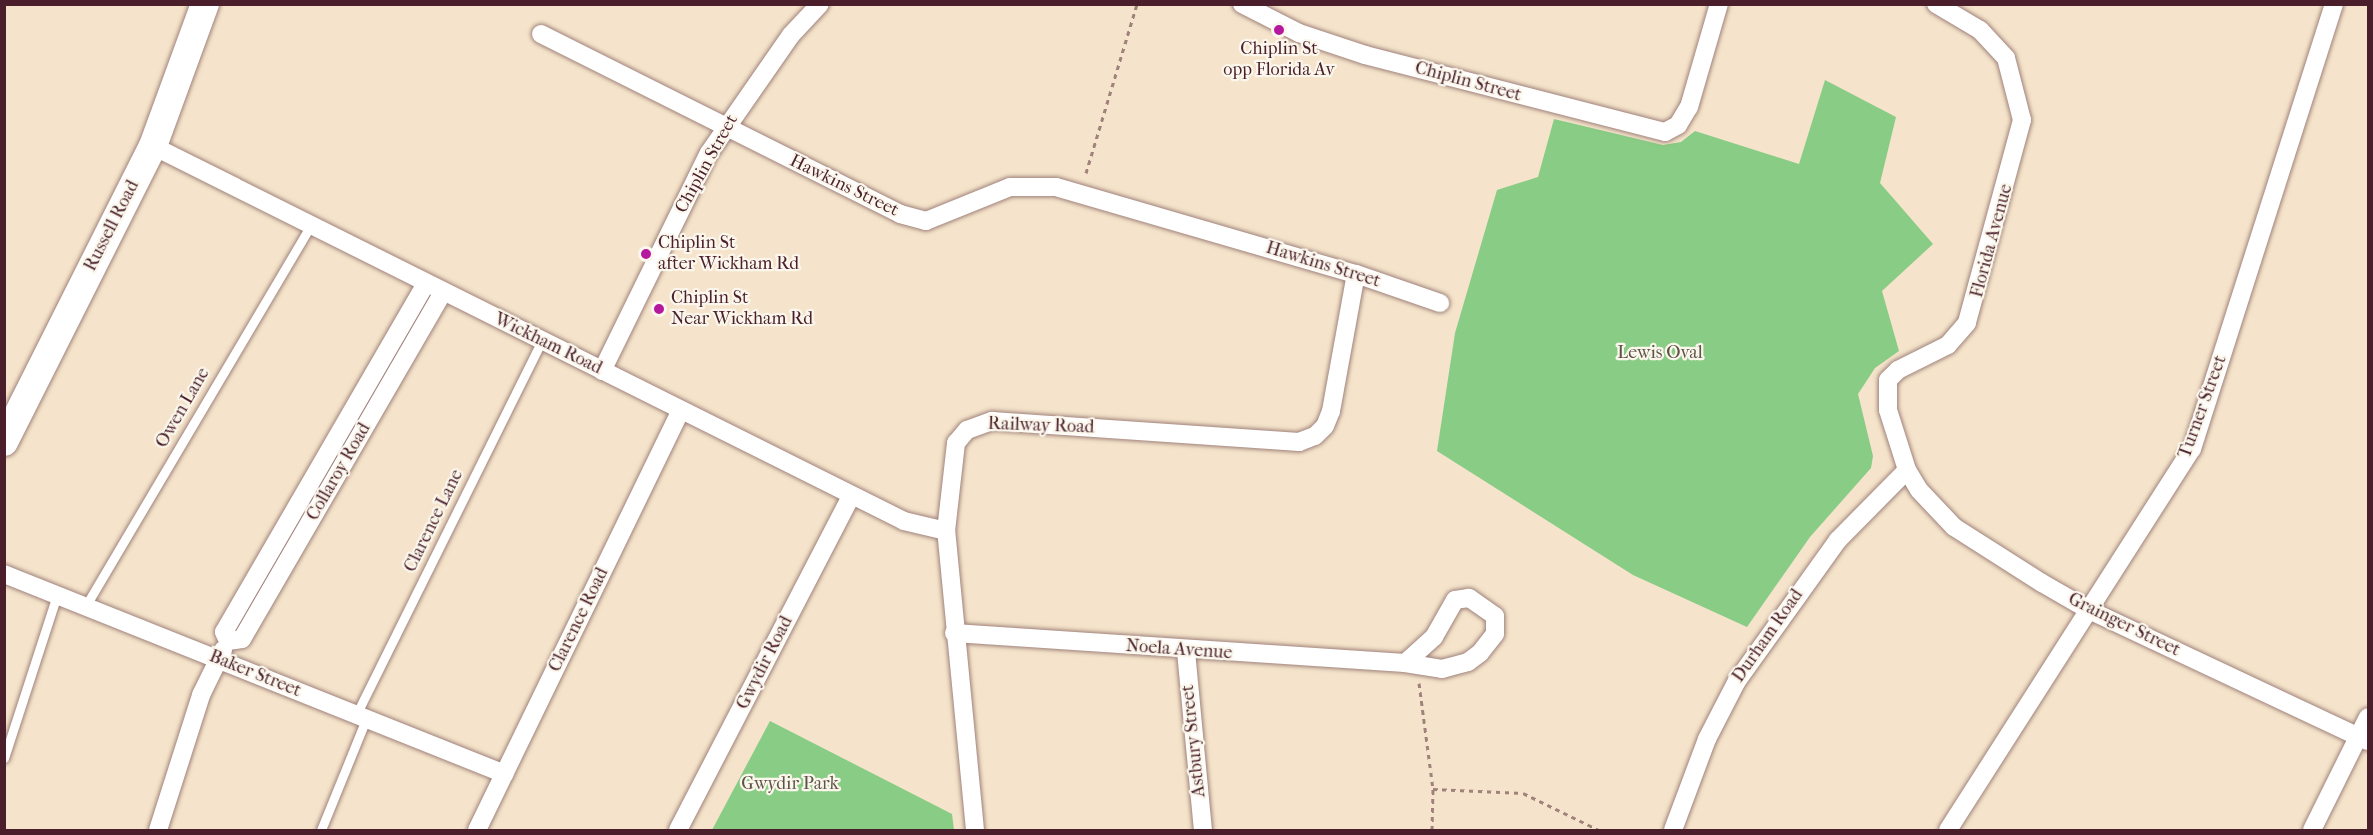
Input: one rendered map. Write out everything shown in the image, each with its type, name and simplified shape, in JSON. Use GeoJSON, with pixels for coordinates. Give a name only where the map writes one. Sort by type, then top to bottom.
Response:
{"type":"FeatureCollection","features":[{"type":"Feature","properties":{"kind":"main road","name":"Russell Road"},"geometry":{"type":"LineString","coordinates":[[4,442],[153,146],[205,4]]}},
{"type":"Feature","properties":{"kind":"street","name":"Chiplin Street"},"geometry":{"type":"LineString","coordinates":[[1242,4],[1299,33],[1365,55],[1648,129],[1672,129],[1689,107],[1719,4]]}},
{"type":"Feature","properties":{"kind":"street","name":"Florida Avenue"},"geometry":{"type":"LineString","coordinates":[[1907,470],[1888,410],[1888,380],[1898,370],[1948,345],[1968,324],[2022,120],[2006,58],[1980,30],[1936,4]]}},
{"type":"Feature","properties":{"kind":"street","name":"Turner Street"},"geometry":{"type":"LineString","coordinates":[[1948,831],[2192,449],[2334,4]]}},
{"type":"Feature","properties":{"kind":"street","name":"Chiplin Street"},"geometry":{"type":"LineString","coordinates":[[602,371],[725,126],[809,8]]}},
{"type":"Feature","properties":{"kind":"street","name":"Hawkins Street"},"geometry":{"type":"LineString","coordinates":[[541,34],[900,214],[917,219],[946,215],[1010,187],[1056,187],[1356,274],[1440,303]]}},
{"type":"Feature","properties":{"kind":"street","name":"Wickham Road"},"geometry":{"type":"LineString","coordinates":[[153,146],[309,226],[852,495],[916,526],[946,531]]}},
{"type":"Feature","properties":{"kind":"street","name":"Railway Road"},"geometry":{"type":"LineString","coordinates":[[975,831],[954,633],[946,531],[956,443],[980,423],[1299,442],[1315,436],[1325,426],[1331,411],[1356,274]]}},
{"type":"Feature","properties":{"kind":"street","name":"Collaroy Road"},"geometry":{"type":"LineString","coordinates":[[228,641],[224,632],[426,283]]}},
{"type":"Feature","properties":{"kind":"street","name":"Collaroy Road"},"geometry":{"type":"LineString","coordinates":[[228,641],[242,639],[443,292]]}},
{"type":"Feature","properties":{"kind":"street","name":"Clarence Road"},"geometry":{"type":"LineString","coordinates":[[477,831],[681,410]]}},
{"type":"Feature","properties":{"kind":"street","name":"Grainger Street"},"geometry":{"type":"LineString","coordinates":[[1907,470],[1919,490],[1954,526],[2089,610],[2364,738]]}},
{"type":"Feature","properties":{"kind":"street","name":"Durham Road"},"geometry":{"type":"LineString","coordinates":[[1672,831],[1707,739],[1737,681],[1838,540],[1907,470]]}},
{"type":"Feature","properties":{"kind":"street","name":"Gwydir Road"},"geometry":{"type":"LineString","coordinates":[[678,831],[852,495]]}},
{"type":"Feature","properties":{"kind":"street","name":"Baker Street"},"geometry":{"type":"LineString","coordinates":[[4,574],[505,774]]}},
{"type":"Feature","properties":{"kind":"street","name":"Noela Avenue"},"geometry":{"type":"LineString","coordinates":[[954,633],[1186,651],[1405,663],[1442,669],[1468,662],[1495,634],[1496,616],[1469,598],[1455,600],[1434,637],[1405,663]]}},
{"type":"Feature","properties":{"kind":"street","name":"Collaroy Road"},"geometry":{"type":"LineString","coordinates":[[158,831],[201,694],[228,641]]}},
{"type":"Feature","properties":{"kind":"street","name":"Astbury Street"},"geometry":{"type":"LineString","coordinates":[[1186,651],[1203,831]]}},
{"type":"Feature","properties":{"kind":"street"},"geometry":{"type":"LineString","coordinates":[[2312,831],[2364,738],[2368,717]]}},
{"type":"Feature","properties":{"kind":"lane","name":"Owen Lane"},"geometry":{"type":"LineString","coordinates":[[86,607],[309,226]]}},
{"type":"Feature","properties":{"kind":"lane","name":"Clarence Lane"},"geometry":{"type":"LineString","coordinates":[[321,831],[361,717],[542,341]]}},
{"type":"Feature","properties":{"kind":"lane"},"geometry":{"type":"LineString","coordinates":[[4,758],[57,595]]}},
{"type":"Feature","properties":{"kind":"path"},"geometry":{"type":"LineString","coordinates":[[1086,173],[1137,4]]}},
{"type":"Feature","properties":{"kind":"path"},"geometry":{"type":"LineString","coordinates":[[1419,683],[1433,789],[1432,831]]}},
{"type":"Feature","properties":{"kind":"path"},"geometry":{"type":"LineString","coordinates":[[1433,789],[1522,793],[1599,831]]}},
{"type":"Feature","properties":{"kind":"green space","name":"Lewis Oval"},"geometry":{"type":"Polygon","coordinates":[[[1825,80],[1896,117],[1880,183],[1933,244],[1882,291],[1899,351],[1875,368],[1858,394],[1873,456],[1871,468],[1810,537],[1747,627],[1633,575],[1437,451],[1455,333],[1497,190],[1538,177],[1554,119],[1663,145],[1681,142],[1695,131],[1799,164],[1825,80]]]}},
{"type":"Feature","properties":{"kind":"green space","name":"Gwydir Park"},"geometry":{"type":"Polygon","coordinates":[[[770,721],[952,814],[954,830],[712,830],[770,721]]]}},
{"type":"Feature","properties":{"kind":"place","name":"Chiplin St opp Florida Av"},"geometry":{"type":"Point","coordinates":[1279,30]}},
{"type":"Feature","properties":{"kind":"place","name":"Chiplin St after Wickham Rd"},"geometry":{"type":"Point","coordinates":[646,254]}},
{"type":"Feature","properties":{"kind":"place","name":"Chiplin St Near Wickham Rd"},"geometry":{"type":"Point","coordinates":[659,309]}}]}
